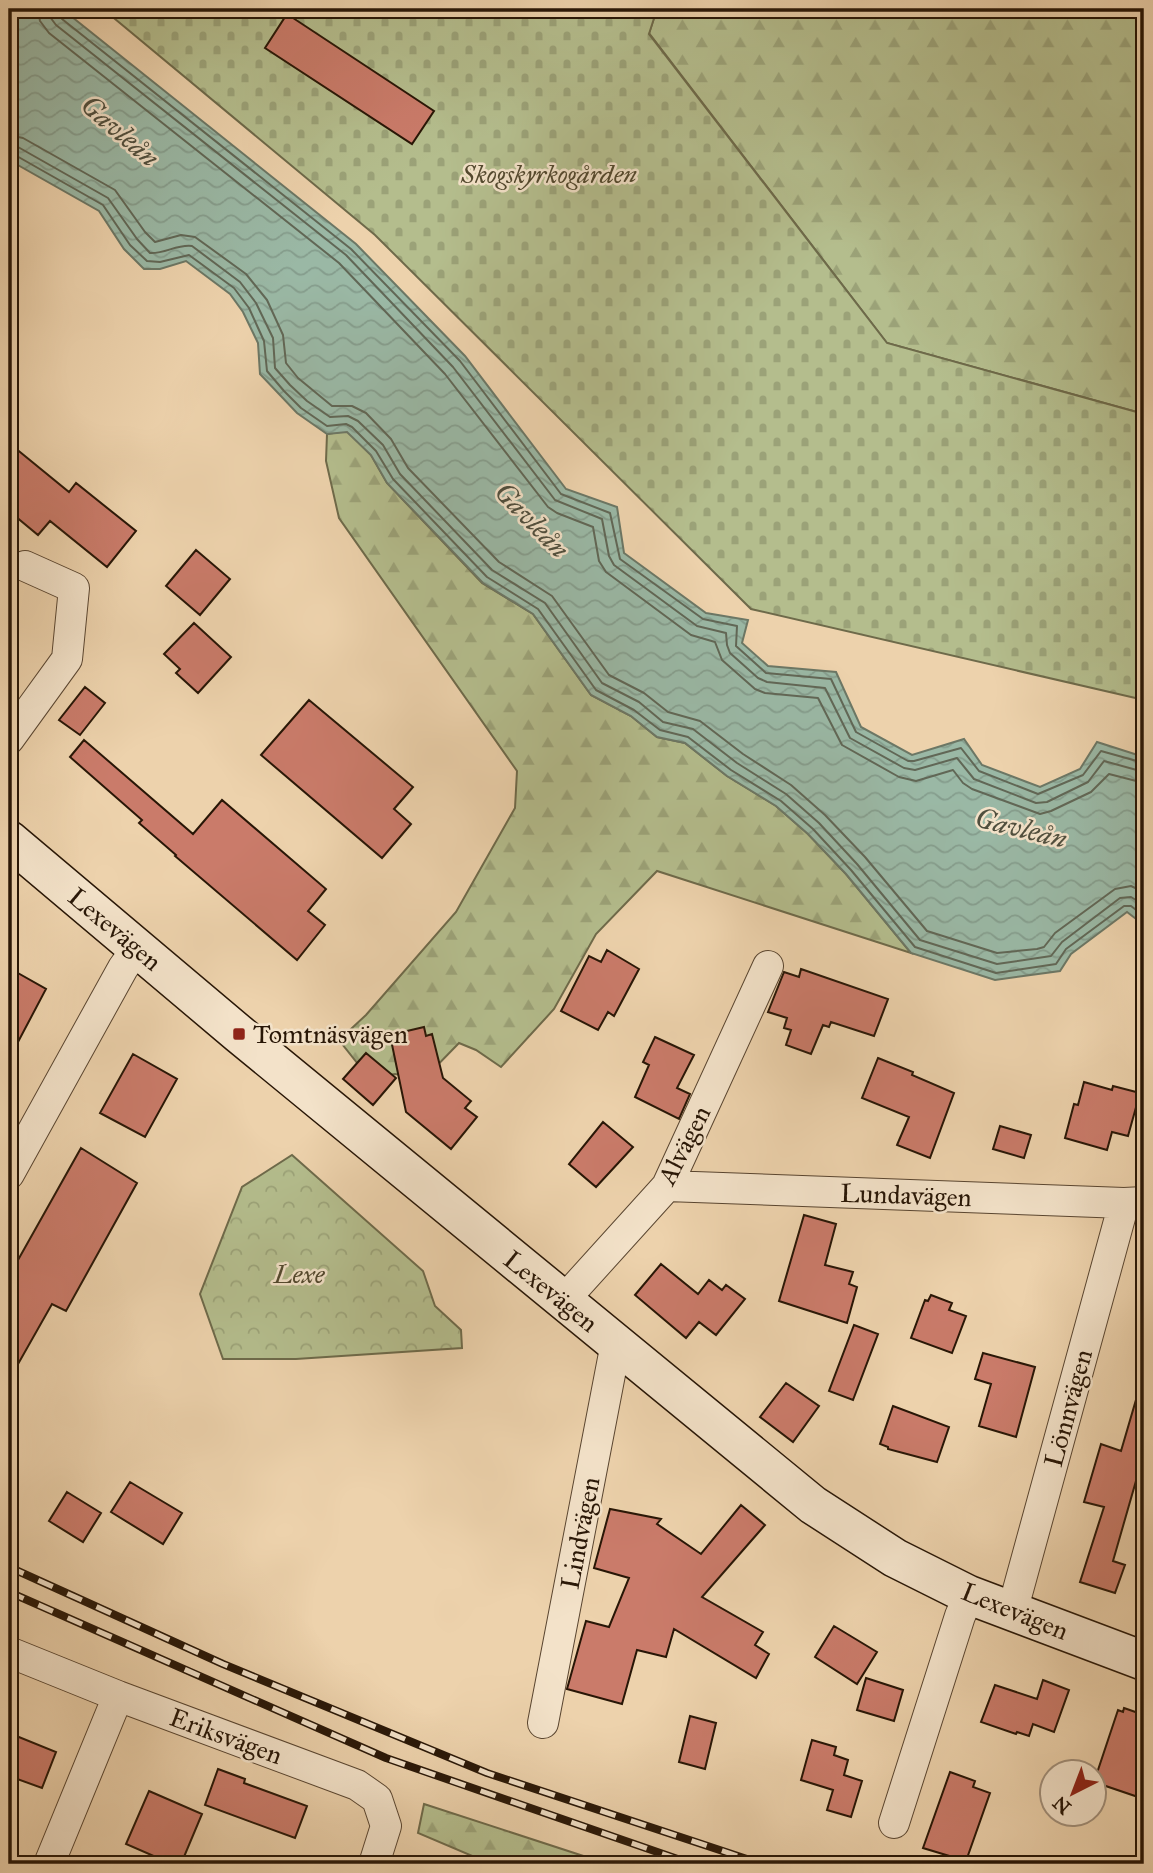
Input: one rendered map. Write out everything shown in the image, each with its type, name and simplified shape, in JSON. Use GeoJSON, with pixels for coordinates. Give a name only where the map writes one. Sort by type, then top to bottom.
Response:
{"type":"FeatureCollection","features":[{"type":"Feature","properties":{"kind":"street"},"geometry":{"type":"LineString","coordinates":[[9,739],[67,659],[74,588],[26,566]]}},
{"type":"Feature","properties":{"kind":"street","name":"Lexevägen"},"geometry":{"type":"LineString","coordinates":[[9,840],[211,1011],[813,1506],[895,1558],[969,1595],[1144,1661]]}},
{"type":"Feature","properties":{"kind":"street"},"geometry":{"type":"LineString","coordinates":[[9,1174],[123,968],[138,947]]}},
{"type":"Feature","properties":{"kind":"street","name":"Alvägen"},"geometry":{"type":"LineString","coordinates":[[563,1301],[667,1186],[768,966]]}},
{"type":"Feature","properties":{"kind":"street","name":"Lundavägen"},"geometry":{"type":"LineString","coordinates":[[667,1186],[1134,1203]]}},
{"type":"Feature","properties":{"kind":"street","name":"Lönnvägen"},"geometry":{"type":"LineString","coordinates":[[1012,1612],[1134,1203]]}},
{"type":"Feature","properties":{"kind":"street","name":"Lindvägen"},"geometry":{"type":"LineString","coordinates":[[543,1723],[616,1343]]}},
{"type":"Feature","properties":{"kind":"street"},"geometry":{"type":"LineString","coordinates":[[894,1823],[969,1595]]}},
{"type":"Feature","properties":{"kind":"street","name":"Eriksvägen"},"geometry":{"type":"LineString","coordinates":[[9,1652],[118,1696],[357,1784],[377,1799],[387,1826],[374,1864]]}},
{"type":"Feature","properties":{"kind":"street"},"geometry":{"type":"LineString","coordinates":[[49,1864],[118,1696]]}},
{"type":"Feature","properties":{"kind":"green space","name":"Skogskyrkogården"},"geometry":{"type":"Polygon","coordinates":[[[103,9],[657,9],[649,34],[887,343],[1144,414],[1144,700],[751,609],[375,235],[103,9]]]}},
{"type":"Feature","properties":{"kind":"green space"},"geometry":{"type":"Polygon","coordinates":[[[657,9],[1144,9],[1144,414],[887,343],[649,33],[657,9]]]}},
{"type":"Feature","properties":{"kind":"green space"},"geometry":{"type":"Polygon","coordinates":[[[347,431],[371,455],[387,483],[482,583],[533,614],[591,695],[631,716],[657,737],[685,743],[727,776],[776,806],[808,834],[846,874],[911,953],[657,871],[596,934],[554,1009],[501,1067],[476,1050],[459,1043],[424,1079],[395,1074],[369,1078],[339,1040],[366,1015],[456,912],[515,808],[517,771],[339,518],[326,461],[327,434],[347,431]]]}},
{"type":"Feature","properties":{"kind":"green space","name":"Lexe"},"geometry":{"type":"Polygon","coordinates":[[[292,1155],[423,1271],[435,1306],[461,1330],[462,1348],[296,1359],[223,1359],[200,1294],[242,1187],[292,1155]]]}},
{"type":"Feature","properties":{"kind":"green space"},"geometry":{"type":"Polygon","coordinates":[[[424,1804],[608,1864],[491,1864],[418,1833],[424,1804]]]}},
{"type":"Feature","properties":{"kind":"water","name":"Gavleån"},"geometry":{"type":"Polygon","coordinates":[[[9,9],[62,9],[356,244],[465,356],[566,489],[617,507],[624,553],[706,613],[748,620],[742,643],[768,666],[836,672],[861,727],[912,755],[964,739],[982,765],[1040,787],[1080,769],[1097,742],[1144,757],[1144,925],[1127,912],[1071,954],[1060,971],[995,980],[911,953],[846,874],[808,834],[776,806],[727,776],[685,743],[657,737],[631,716],[591,695],[533,614],[483,583],[387,483],[371,455],[347,432],[327,434],[297,413],[260,374],[258,343],[243,312],[230,294],[186,261],[160,269],[144,269],[124,249],[99,211],[9,160],[9,9]]]}},
{"type":"Feature","properties":{"kind":"building"},"geometry":{"type":"Polygon","coordinates":[[[287,14],[434,111],[412,144],[265,48],[287,14]]]}},
{"type":"Feature","properties":{"kind":"building"},"geometry":{"type":"Polygon","coordinates":[[[9,443],[69,492],[76,483],[136,531],[107,567],[50,521],[38,535],[9,511],[9,443]]]}},
{"type":"Feature","properties":{"kind":"building"},"geometry":{"type":"Polygon","coordinates":[[[196,550],[230,579],[200,615],[166,586],[196,550]]]}},
{"type":"Feature","properties":{"kind":"building"},"geometry":{"type":"Polygon","coordinates":[[[194,623],[231,657],[198,693],[176,673],[180,669],[164,654],[194,623]]]}},
{"type":"Feature","properties":{"kind":"building"},"geometry":{"type":"Polygon","coordinates":[[[85,687],[105,703],[80,735],[59,720],[85,687]]]}},
{"type":"Feature","properties":{"kind":"building"},"geometry":{"type":"Polygon","coordinates":[[[309,700],[413,787],[394,809],[411,824],[382,858],[261,755],[309,700]]]}},
{"type":"Feature","properties":{"kind":"building"},"geometry":{"type":"Polygon","coordinates":[[[84,740],[193,834],[222,800],[326,889],[308,911],[325,925],[297,960],[175,856],[139,823],[142,820],[70,757],[84,740]]]}},
{"type":"Feature","properties":{"kind":"building"},"geometry":{"type":"Polygon","coordinates":[[[607,950],[639,969],[614,1016],[608,1012],[598,1030],[561,1011],[589,956],[601,962],[607,950]]]}},
{"type":"Feature","properties":{"kind":"building"},"geometry":{"type":"Polygon","coordinates":[[[9,968],[46,989],[9,1059],[9,968]]]}},
{"type":"Feature","properties":{"kind":"building"},"geometry":{"type":"Polygon","coordinates":[[[801,969],[888,999],[874,1036],[831,1022],[829,1027],[823,1025],[811,1054],[786,1045],[791,1030],[784,1028],[787,1018],[768,1012],[784,972],[799,977],[801,969]]]}},
{"type":"Feature","properties":{"kind":"building"},"geometry":{"type":"Polygon","coordinates":[[[424,1027],[426,1036],[432,1034],[443,1078],[471,1101],[465,1108],[477,1117],[451,1149],[406,1112],[390,1035],[424,1027]]]}},
{"type":"Feature","properties":{"kind":"building"},"geometry":{"type":"Polygon","coordinates":[[[655,1037],[694,1055],[677,1088],[690,1094],[679,1119],[635,1097],[649,1065],[643,1062],[655,1037]]]}},
{"type":"Feature","properties":{"kind":"building"},"geometry":{"type":"Polygon","coordinates":[[[366,1053],[396,1078],[373,1105],[343,1079],[366,1053]]]}},
{"type":"Feature","properties":{"kind":"building"},"geometry":{"type":"Polygon","coordinates":[[[133,1054],[177,1079],[145,1137],[100,1113],[133,1054]]]}},
{"type":"Feature","properties":{"kind":"building"},"geometry":{"type":"Polygon","coordinates":[[[878,1058],[954,1093],[930,1158],[897,1145],[909,1117],[862,1098],[878,1058]]]}},
{"type":"Feature","properties":{"kind":"building"},"geometry":{"type":"Polygon","coordinates":[[[1084,1082],[1112,1090],[1113,1086],[1140,1093],[1128,1136],[1112,1132],[1107,1150],[1065,1138],[1074,1104],[1078,1105],[1084,1082]]]}},
{"type":"Feature","properties":{"kind":"building"},"geometry":{"type":"Polygon","coordinates":[[[603,1122],[633,1147],[596,1187],[569,1164],[603,1122]]]}},
{"type":"Feature","properties":{"kind":"building"},"geometry":{"type":"Polygon","coordinates":[[[1000,1126],[1031,1135],[1024,1158],[993,1149],[1000,1126]]]}},
{"type":"Feature","properties":{"kind":"building"},"geometry":{"type":"Polygon","coordinates":[[[81,1148],[137,1183],[66,1311],[52,1304],[9,1380],[9,1276],[81,1148]]]}},
{"type":"Feature","properties":{"kind":"building"},"geometry":{"type":"Polygon","coordinates":[[[804,1215],[836,1224],[825,1265],[853,1272],[849,1284],[857,1287],[847,1323],[779,1301],[804,1215]]]}},
{"type":"Feature","properties":{"kind":"building"},"geometry":{"type":"Polygon","coordinates":[[[661,1264],[698,1294],[709,1280],[722,1290],[726,1285],[745,1299],[716,1335],[699,1322],[686,1338],[635,1295],[661,1264]]]}},
{"type":"Feature","properties":{"kind":"building"},"geometry":{"type":"Polygon","coordinates":[[[931,1295],[952,1303],[949,1310],[966,1316],[952,1353],[911,1338],[925,1300],[928,1301],[931,1295]]]}},
{"type":"Feature","properties":{"kind":"building"},"geometry":{"type":"Polygon","coordinates":[[[854,1325],[878,1334],[853,1400],[829,1391],[854,1325]]]}},
{"type":"Feature","properties":{"kind":"building"},"geometry":{"type":"Polygon","coordinates":[[[983,1353],[1035,1367],[1016,1437],[979,1426],[991,1384],[975,1379],[983,1353]]]}},
{"type":"Feature","properties":{"kind":"building"},"geometry":{"type":"Polygon","coordinates":[[[786,1383],[819,1406],[793,1442],[760,1417],[786,1383]]]}},
{"type":"Feature","properties":{"kind":"building"},"geometry":{"type":"Polygon","coordinates":[[[1138,1393],[1144,1394],[1144,1453],[1113,1561],[1125,1565],[1115,1593],[1080,1582],[1104,1507],[1084,1502],[1101,1444],[1121,1451],[1138,1393]]]}},
{"type":"Feature","properties":{"kind":"building"},"geometry":{"type":"Polygon","coordinates":[[[893,1406],[949,1427],[937,1462],[888,1449],[880,1444],[893,1406]]]}},
{"type":"Feature","properties":{"kind":"building"},"geometry":{"type":"Polygon","coordinates":[[[130,1482],[182,1513],[163,1544],[111,1512],[130,1482]]]}},
{"type":"Feature","properties":{"kind":"building"},"geometry":{"type":"Polygon","coordinates":[[[67,1492],[101,1513],[83,1542],[49,1521],[67,1492]]]}},
{"type":"Feature","properties":{"kind":"building"},"geometry":{"type":"Polygon","coordinates":[[[741,1505],[765,1525],[702,1597],[763,1632],[755,1645],[769,1654],[756,1678],[674,1629],[666,1657],[637,1650],[622,1704],[567,1689],[586,1621],[609,1627],[629,1578],[594,1568],[610,1509],[661,1519],[657,1524],[701,1554],[741,1505]]]}},
{"type":"Feature","properties":{"kind":"building"},"geometry":{"type":"Polygon","coordinates":[[[834,1626],[877,1652],[857,1684],[815,1657],[834,1626]]]}},
{"type":"Feature","properties":{"kind":"building"},"geometry":{"type":"Polygon","coordinates":[[[866,1678],[903,1690],[894,1721],[857,1710],[866,1678]]]}},
{"type":"Feature","properties":{"kind":"building"},"geometry":{"type":"Polygon","coordinates":[[[1043,1680],[1069,1690],[1054,1732],[1033,1724],[1029,1736],[981,1722],[995,1685],[1037,1699],[1043,1680]]]}},
{"type":"Feature","properties":{"kind":"building"},"geometry":{"type":"Polygon","coordinates":[[[1124,1708],[1144,1715],[1144,1747],[1137,1768],[1144,1770],[1144,1799],[1108,1787],[1108,1758],[1102,1758],[1118,1710],[1123,1712],[1124,1708]]]}},
{"type":"Feature","properties":{"kind":"building"},"geometry":{"type":"Polygon","coordinates":[[[690,1716],[716,1723],[705,1769],[679,1762],[690,1716]]]}},
{"type":"Feature","properties":{"kind":"building"},"geometry":{"type":"Polygon","coordinates":[[[9,1733],[56,1752],[42,1788],[9,1776],[9,1733]]]}},
{"type":"Feature","properties":{"kind":"building"},"geometry":{"type":"Polygon","coordinates":[[[812,1740],[836,1747],[834,1755],[848,1760],[844,1775],[862,1781],[851,1817],[827,1810],[833,1790],[801,1780],[812,1740]]]}},
{"type":"Feature","properties":{"kind":"building"},"geometry":{"type":"Polygon","coordinates":[[[218,1769],[245,1779],[244,1783],[307,1806],[295,1838],[205,1805],[218,1769]]]}},
{"type":"Feature","properties":{"kind":"building"},"geometry":{"type":"Polygon","coordinates":[[[950,1772],[975,1781],[973,1787],[990,1793],[966,1861],[923,1848],[950,1772]]]}},
{"type":"Feature","properties":{"kind":"building"},"geometry":{"type":"Polygon","coordinates":[[[149,1791],[202,1814],[181,1864],[172,1864],[126,1844],[149,1791]]]}},
{"type":"Feature","properties":{"kind":"railway"},"geometry":{"type":"LineString","coordinates":[[9,1567],[223,1664],[487,1773],[762,1864]]}},
{"type":"Feature","properties":{"kind":"railway"},"geometry":{"type":"LineString","coordinates":[[9,1592],[386,1758],[692,1864]]}},
{"type":"Feature","properties":{"kind":"place","name":"Tomtnäsvägen"},"geometry":{"type":"Point","coordinates":[239,1034]}}]}
